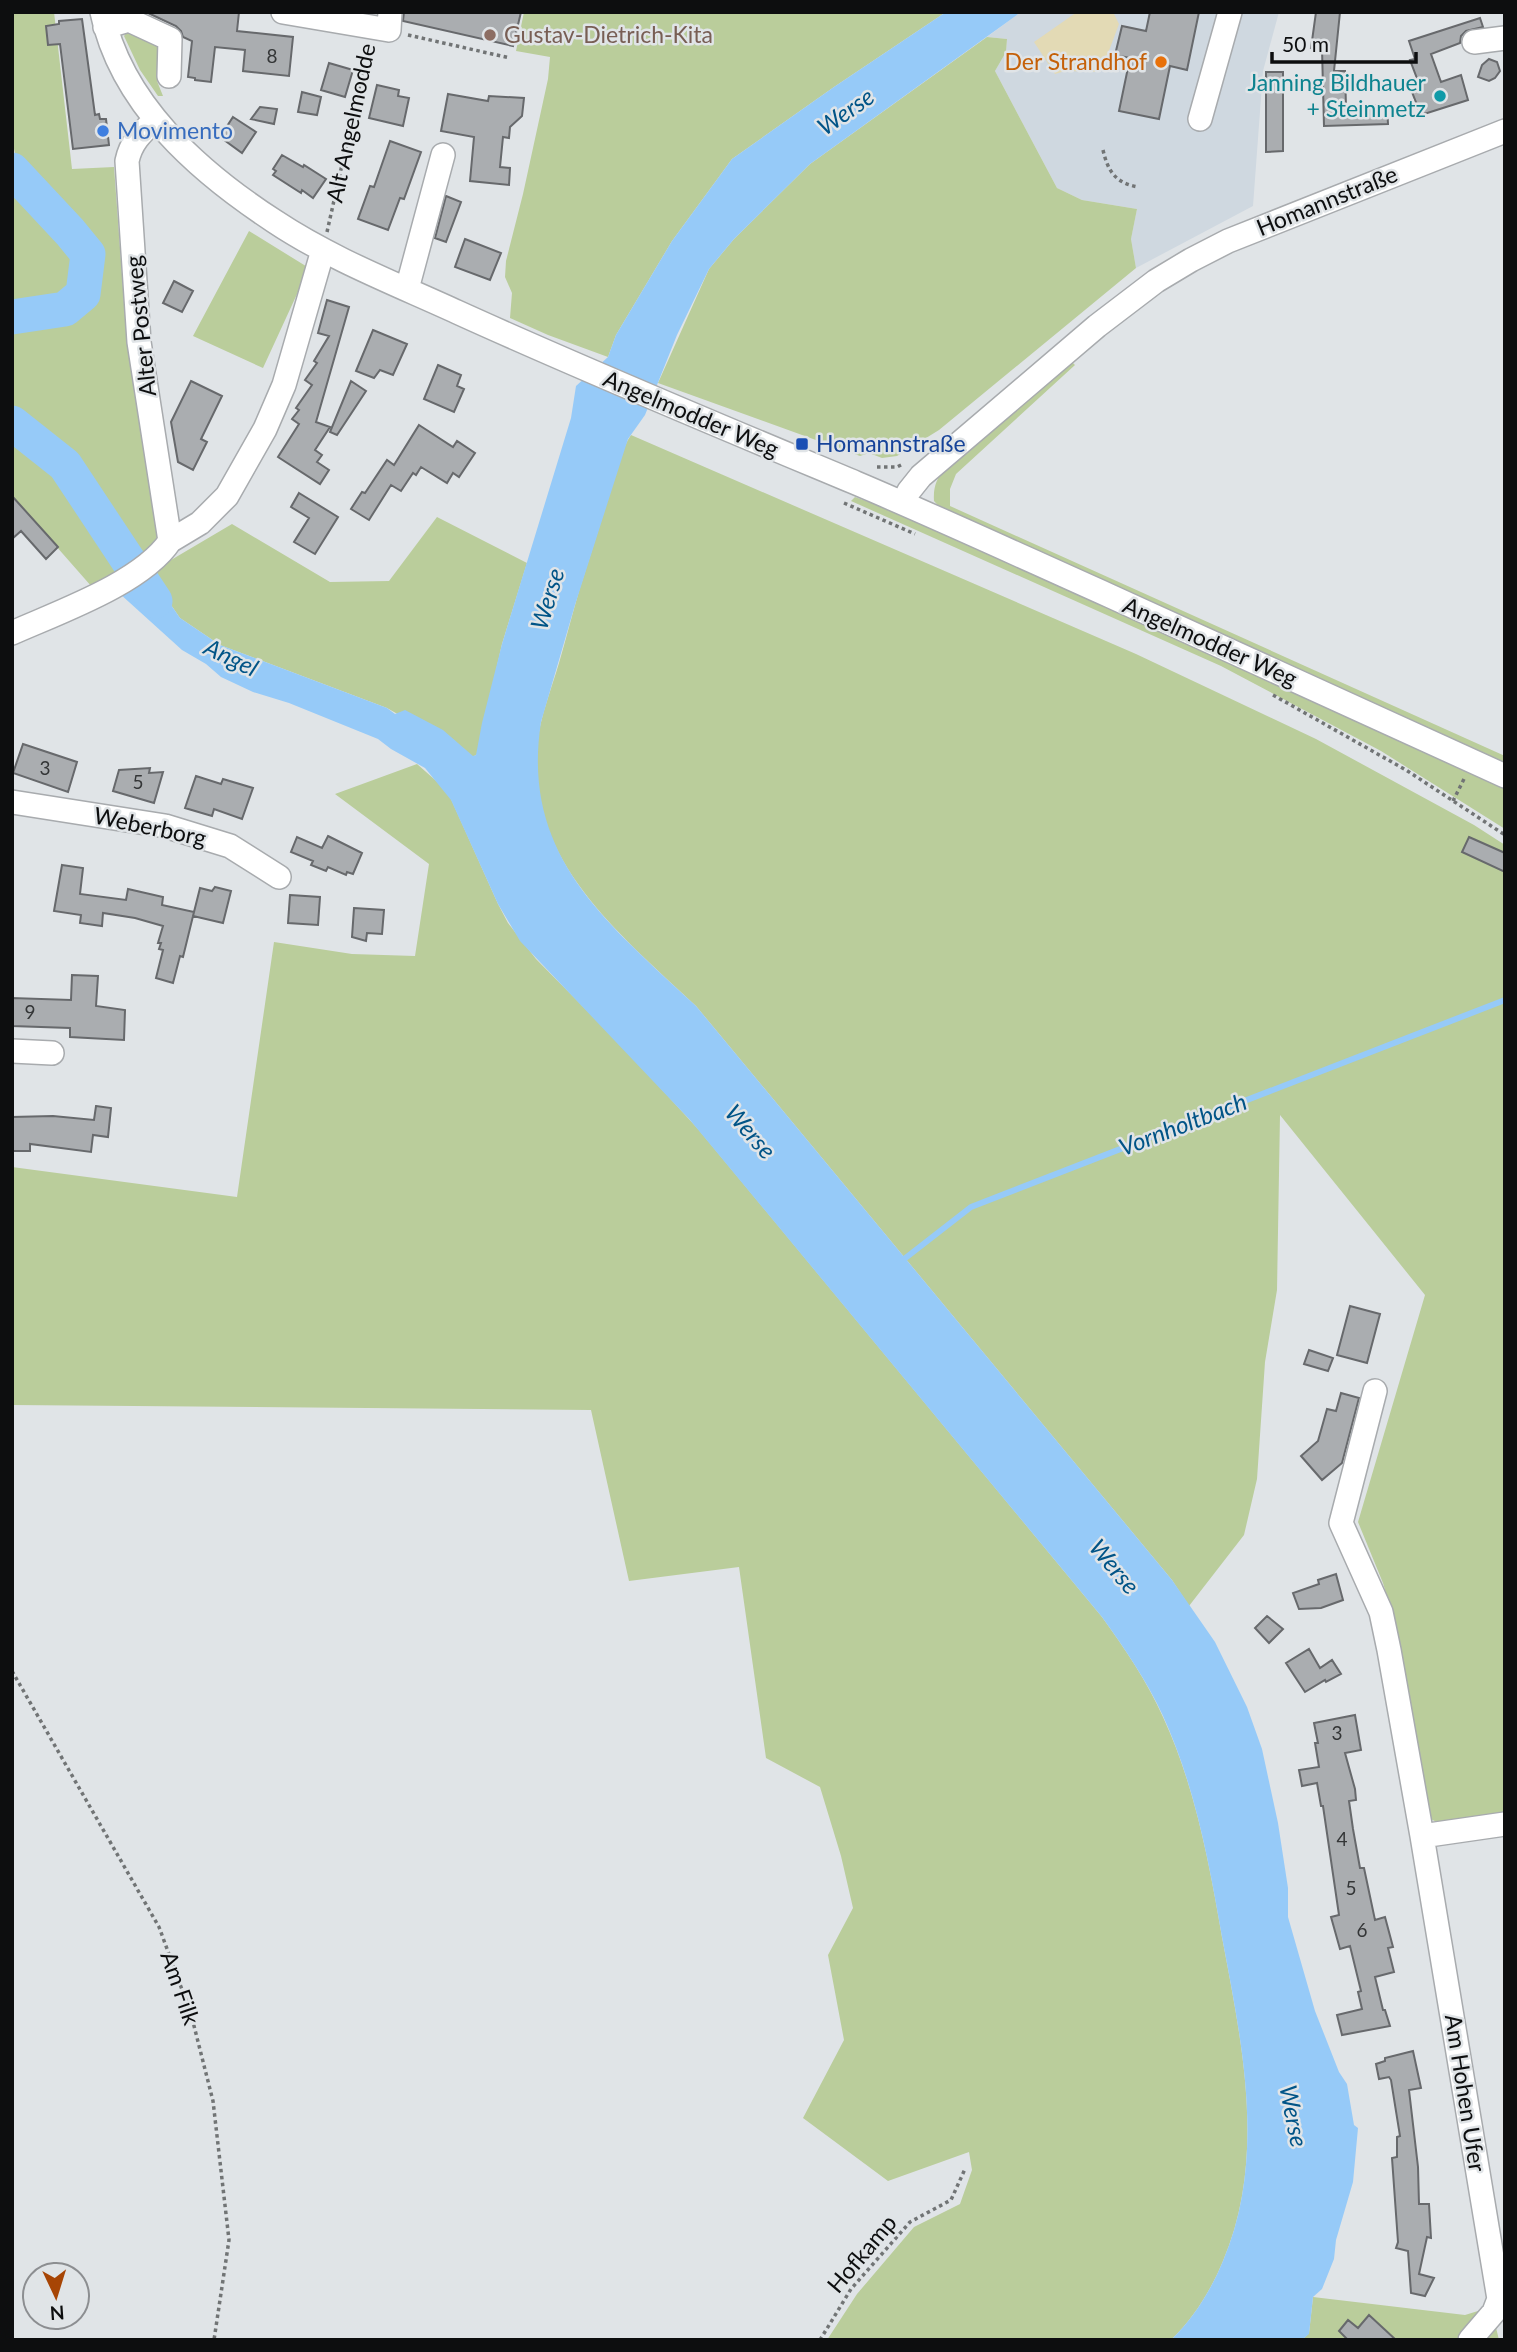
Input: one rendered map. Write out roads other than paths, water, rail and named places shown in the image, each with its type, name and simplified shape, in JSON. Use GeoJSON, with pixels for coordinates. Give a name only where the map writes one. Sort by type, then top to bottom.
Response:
{"type":"FeatureCollection","features":[{"type":"Feature","properties":{"kind":"street"},"geometry":{"type":"LineString","coordinates":[[284,12],[380,29]]}},
{"type":"Feature","properties":{"kind":"street"},"geometry":{"type":"LineString","coordinates":[[1200,119],[1230,12]]}},
{"type":"Feature","properties":{"kind":"street","name":"Angelmodder Weg"},"geometry":{"type":"LineString","coordinates":[[169,76],[170,39],[129,20],[103,20],[123,73],[155,120],[228,188],[274,221],[325,243],[407,289],[580,368],[903,503],[1505,776]]}},
{"type":"Feature","properties":{"kind":"street"},"geometry":{"type":"LineString","coordinates":[[1474,43],[1505,38]]}},
{"type":"Feature","properties":{"kind":"street","name":"Alter Postweg"},"geometry":{"type":"LineString","coordinates":[[155,120],[136,138],[130,147],[127,162],[139,342],[170,541]]}},
{"type":"Feature","properties":{"kind":"street","name":"Homannstraße"},"geometry":{"type":"LineString","coordinates":[[903,503],[921,476],[1097,326],[1156,281],[1228,241],[1505,131]]}},
{"type":"Feature","properties":{"kind":"street"},"geometry":{"type":"LineString","coordinates":[[407,289],[443,155]]}},
{"type":"Feature","properties":{"kind":"street"},"geometry":{"type":"LineString","coordinates":[[12,633],[109,589],[160,555],[170,541],[200,523],[227,496],[265,429],[284,385],[325,243]]}},
{"type":"Feature","properties":{"kind":"street","name":"Weberborg"},"geometry":{"type":"LineString","coordinates":[[12,802],[165,826],[230,846],[279,877]]}},
{"type":"Feature","properties":{"kind":"street"},"geometry":{"type":"LineString","coordinates":[[12,1051],[52,1053]]}},
{"type":"Feature","properties":{"kind":"street","name":"Am Hohen Ufer"},"geometry":{"type":"LineString","coordinates":[[1375,1391],[1341,1523],[1381,1612],[1422,1836],[1499,2299],[1494,2312],[1470,2340]]}},
{"type":"Feature","properties":{"kind":"street"},"geometry":{"type":"LineString","coordinates":[[1422,1836],[1505,1824]]}},
{"type":"Feature","properties":{"kind":"water","name":"Werse"},"geometry":{"type":"Polygon","coordinates":[[[946,12],[1021,12],[810,164],[734,239],[709,269],[677,335],[645,415],[628,439],[575,605],[541,722],[538,770],[544,812],[558,849],[578,884],[603,915],[696,1006],[1172,1580],[1215,1642],[1247,1707],[1262,1749],[1278,1823],[1288,1888],[1288,1917],[1315,2011],[1339,2072],[1347,2084],[1354,2125],[1358,2128],[1353,2182],[1336,2240],[1334,2259],[1322,2289],[1313,2297],[1309,2334],[1302,2340],[1171,2340],[1207,2293],[1223,2261],[1236,2222],[1244,2182],[1246,2100],[1243,2059],[1230,1977],[1206,1853],[1192,1797],[1163,1716],[1127,1653],[1102,1617],[690,1120],[520,941],[498,904],[451,800],[425,768],[378,739],[289,703],[253,692],[221,677],[206,664],[182,650],[119,593],[149,573],[180,618],[220,645],[387,708],[395,714],[405,710],[443,730],[473,756],[476,755],[502,644],[571,418],[576,386],[608,357],[616,335],[672,241],[732,159],[946,12]]]}},
{"type":"Feature","properties":{"kind":"waterway","name":"Angel"},"geometry":{"type":"LineString","coordinates":[[12,170],[88,254],[83,294],[65,309],[12,317]]}},
{"type":"Feature","properties":{"kind":"waterway","name":"Angel"},"geometry":{"type":"LineString","coordinates":[[12,423],[65,465],[155,601]]}},
{"type":"Feature","properties":{"kind":"waterway","name":"Vornholtbach"},"geometry":{"type":"LineString","coordinates":[[899,1263],[971,1207],[1505,1000]]}},
{"type":"Feature","properties":{"kind":"place","name":"Gustav-Dietrich-Kita"},"geometry":{"type":"Point","coordinates":[490,35]}},
{"type":"Feature","properties":{"kind":"place","name":"Der Strandhof"},"geometry":{"type":"Point","coordinates":[1161,62]}},
{"type":"Feature","properties":{"kind":"place","name":"Janning Bildhauer + Steinmetz"},"geometry":{"type":"Point","coordinates":[1440,96]}},
{"type":"Feature","properties":{"kind":"place","name":"Movimento"},"geometry":{"type":"Point","coordinates":[103,131]}},
{"type":"Feature","properties":{"kind":"place","name":"Homannstraße"},"geometry":{"type":"Point","coordinates":[802,444]}}]}
